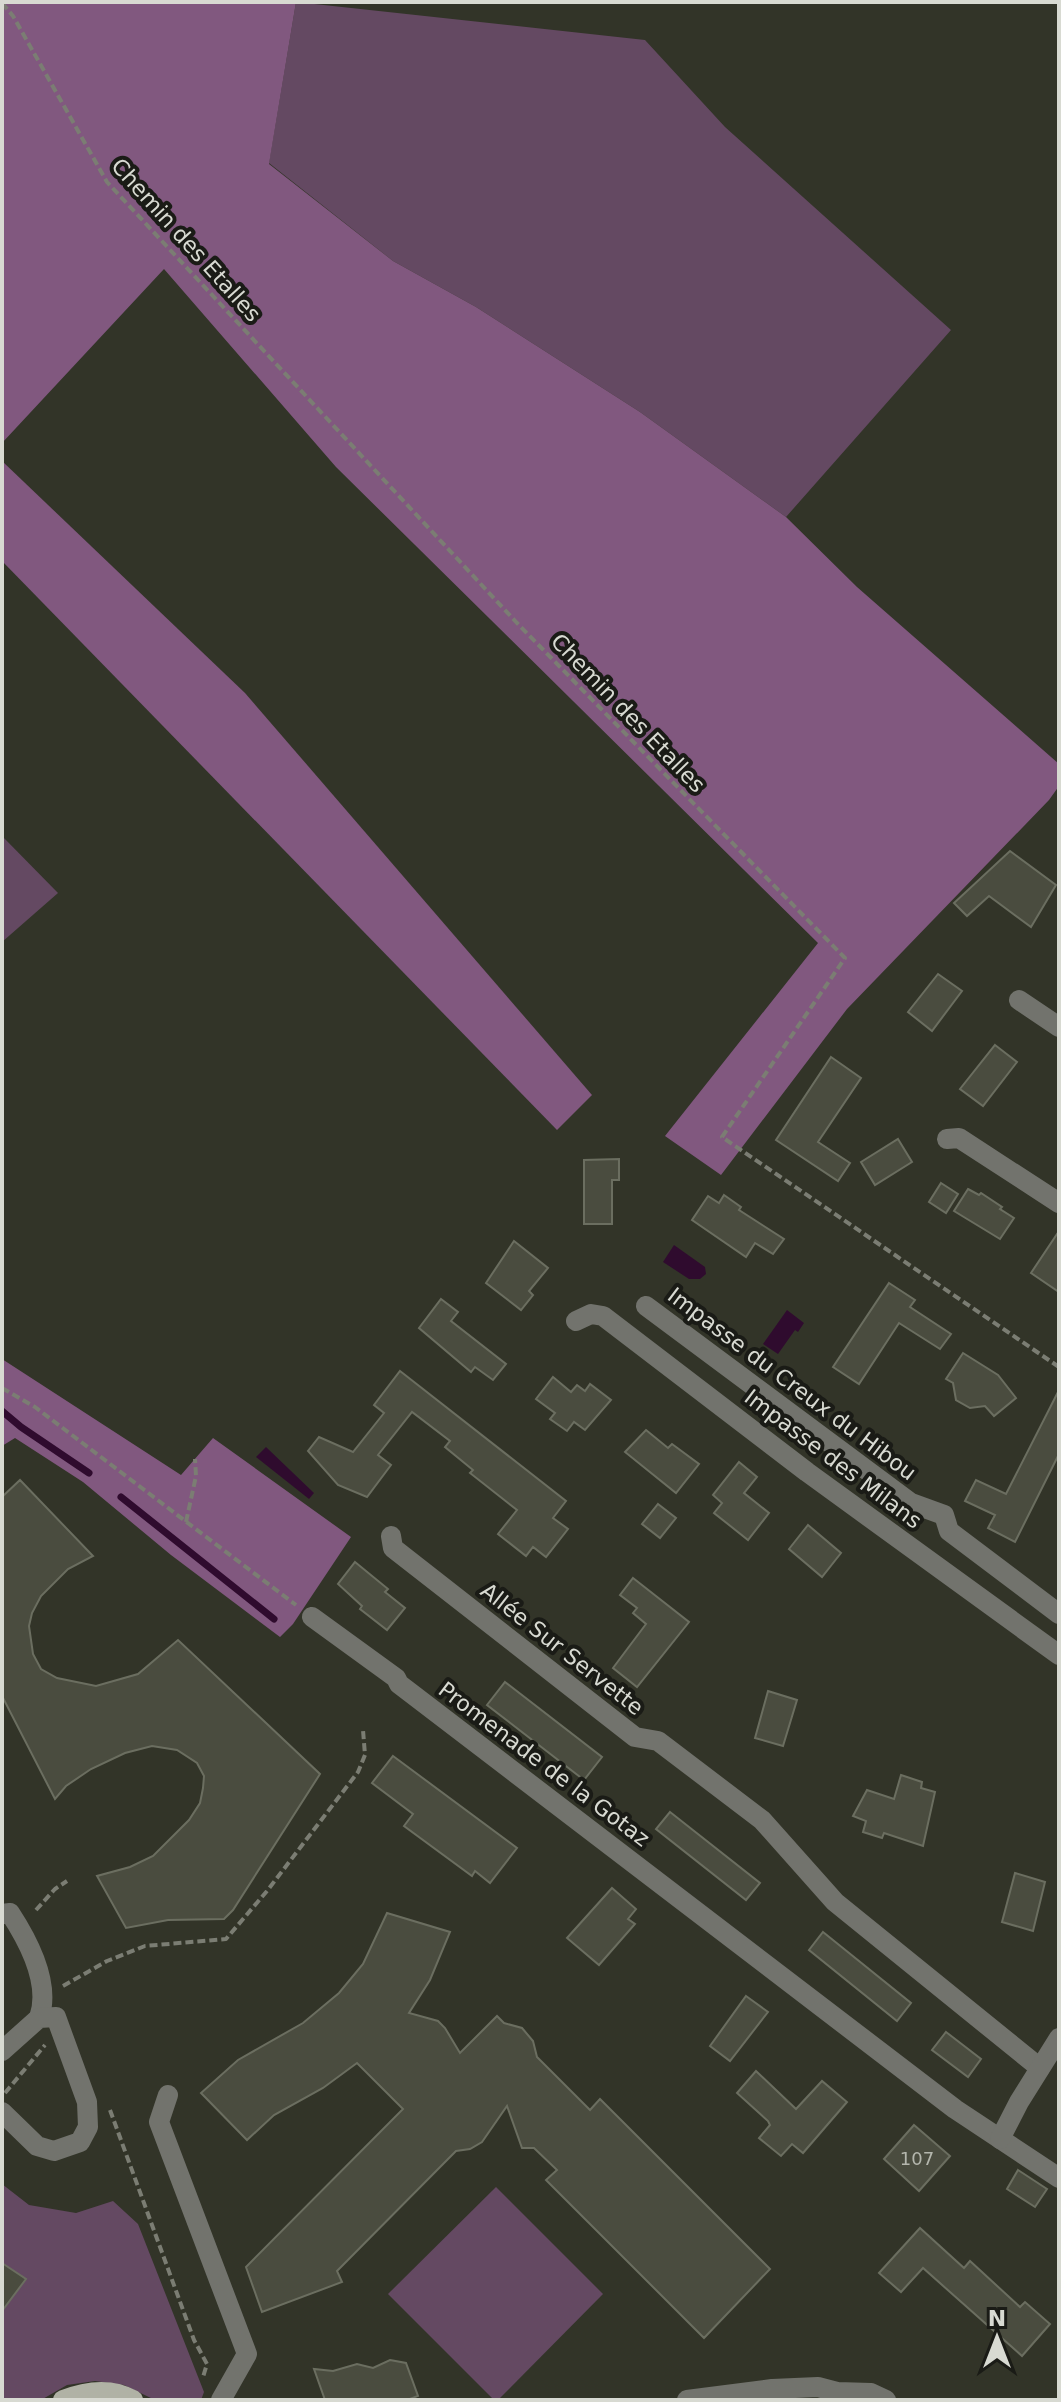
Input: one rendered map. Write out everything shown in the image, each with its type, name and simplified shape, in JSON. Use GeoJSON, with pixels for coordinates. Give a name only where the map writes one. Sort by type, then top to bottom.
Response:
{"type":"FeatureCollection","features":[{"type":"Feature","properties":{"kind":"main road"},"geometry":{"type":"LineString","coordinates":[[63,2400],[80,2393],[105,2391],[133,2400]]}},
{"type":"Feature","properties":{"kind":"street"},"geometry":{"type":"LineString","coordinates":[[1019,1000],[1059,1027]]}},
{"type":"Feature","properties":{"kind":"street"},"geometry":{"type":"LineString","coordinates":[[947,1139],[959,1138],[1059,1203]]}},
{"type":"Feature","properties":{"kind":"street","name":"Impasse du Creux du Hibou"},"geometry":{"type":"LineString","coordinates":[[646,1306],[911,1503],[944,1515],[949,1531],[1059,1614]]}},
{"type":"Feature","properties":{"kind":"street","name":"Impasse des Milans"},"geometry":{"type":"LineString","coordinates":[[576,1321],[591,1314],[603,1316],[807,1472],[1059,1655]]}},
{"type":"Feature","properties":{"kind":"street","name":"Allée Sur Servette"},"geometry":{"type":"LineString","coordinates":[[391,1536],[393,1548],[635,1737],[658,1741],[762,1820],[835,1902],[1040,2068]]}},
{"type":"Feature","properties":{"kind":"street","name":"Promenade de la Gotaz"},"geometry":{"type":"LineString","coordinates":[[312,1617],[396,1678],[399,1684],[955,2109],[1059,2178]]}},
{"type":"Feature","properties":{"kind":"street"},"geometry":{"type":"LineString","coordinates":[[2,1914],[10,1913],[26,1938],[45,2002],[39,2018],[2,2051]]}},
{"type":"Feature","properties":{"kind":"street"},"geometry":{"type":"LineString","coordinates":[[2,2112],[37,2146],[54,2151],[80,2142],[88,2127],[87,2102],[56,2017],[39,2018]]}},
{"type":"Feature","properties":{"kind":"street"},"geometry":{"type":"LineString","coordinates":[[1000,2139],[1059,2038]]}},
{"type":"Feature","properties":{"kind":"street"},"geometry":{"type":"LineString","coordinates":[[168,2095],[159,2122],[247,2354],[221,2400]]}},
{"type":"Feature","properties":{"kind":"street"},"geometry":{"type":"LineString","coordinates":[[687,2400],[772,2389],[818,2387],[857,2397],[871,2393],[886,2400]]}},
{"type":"Feature","properties":{"kind":"path","name":"Chemin des Etalles"},"geometry":{"type":"LineString","coordinates":[[2,3],[13,16],[107,182],[517,623],[845,958],[722,1137],[1059,1367]]}},
{"type":"Feature","properties":{"kind":"path"},"geometry":{"type":"LineString","coordinates":[[2,1388],[35,1407],[312,1617]]}},
{"type":"Feature","properties":{"kind":"path"},"geometry":{"type":"LineString","coordinates":[[186,1522],[196,1476],[195,1459]]}},
{"type":"Feature","properties":{"kind":"path"},"geometry":{"type":"LineString","coordinates":[[63,1986],[107,1961],[145,1946],[226,1939],[267,1891],[358,1772],[365,1755],[363,1730]]}},
{"type":"Feature","properties":{"kind":"path"},"geometry":{"type":"LineString","coordinates":[[41,1922],[36,1909],[67,1881]]}},
{"type":"Feature","properties":{"kind":"path"},"geometry":{"type":"LineString","coordinates":[[59,1973],[68,1996]]}},
{"type":"Feature","properties":{"kind":"path"},"geometry":{"type":"LineString","coordinates":[[2,2096],[60,2027]]}},
{"type":"Feature","properties":{"kind":"path"},"geometry":{"type":"LineString","coordinates":[[109,2106],[194,2340],[207,2364],[203,2377]]}},
{"type":"Feature","properties":{"kind":"shaded area"},"geometry":{"type":"Polygon","coordinates":[[[2,2],[296,2],[269,164],[393,261],[476,307],[640,412],[786,517],[857,587],[1059,764],[1059,786],[1049,800],[847,1009],[721,1175],[665,1136],[818,943],[336,467],[164,269],[2,443],[2,2]]]}},
{"type":"Feature","properties":{"kind":"shaded area"},"geometry":{"type":"Polygon","coordinates":[[[296,2],[645,40],[725,127],[951,330],[786,517],[640,412],[476,307],[393,261],[269,163],[296,2]]]}},
{"type":"Feature","properties":{"kind":"shaded area"},"geometry":{"type":"Polygon","coordinates":[[[2,461],[245,693],[592,1095],[557,1130],[2,561],[2,461]]]}},
{"type":"Feature","properties":{"kind":"shaded area"},"geometry":{"type":"Polygon","coordinates":[[[2,836],[58,893],[2,942],[2,836]]]}},
{"type":"Feature","properties":{"kind":"shaded area"},"geometry":{"type":"Polygon","coordinates":[[[674,1245],[705,1267],[706,1274],[700,1279],[689,1279],[663,1262],[674,1245]]]}},
{"type":"Feature","properties":{"kind":"shaded area"},"geometry":{"type":"Polygon","coordinates":[[[787,1310],[804,1323],[778,1354],[763,1344],[787,1310]]]}},
{"type":"Feature","properties":{"kind":"shaded area"},"geometry":{"type":"Polygon","coordinates":[[[2,1359],[181,1475],[213,1438],[351,1537],[293,1624],[280,1637],[171,1555],[83,1482],[15,1438],[2,1446],[2,1359]]]}},
{"type":"Feature","properties":{"kind":"shaded area"},"geometry":{"type":"Polygon","coordinates":[[[266,1447],[314,1493],[309,1499],[256,1457],[266,1447]]]}},
{"type":"Feature","properties":{"kind":"shaded area"},"geometry":{"type":"Polygon","coordinates":[[[2,2184],[29,2205],[76,2213],[113,2201],[138,2224],[204,2392],[201,2400],[155,2400],[124,2385],[95,2381],[67,2385],[41,2400],[2,2400],[2,2184]]]}},
{"type":"Feature","properties":{"kind":"shaded area"},"geometry":{"type":"Polygon","coordinates":[[[496,2187],[603,2294],[498,2400],[494,2400],[388,2294],[496,2187]]]}},
{"type":"Feature","properties":{"kind":"building"},"geometry":{"type":"Polygon","coordinates":[[[1010,851],[1056,885],[1031,927],[989,896],[967,916],[954,903],[1010,851]]]}},
{"type":"Feature","properties":{"kind":"building"},"geometry":{"type":"Polygon","coordinates":[[[938,974],[962,991],[932,1031],[908,1012],[938,974]]]}},
{"type":"Feature","properties":{"kind":"building"},"geometry":{"type":"Polygon","coordinates":[[[995,1045],[1017,1062],[983,1106],[960,1089],[995,1045]]]}},
{"type":"Feature","properties":{"kind":"building"},"geometry":{"type":"Polygon","coordinates":[[[831,1057],[861,1078],[818,1142],[850,1163],[838,1181],[776,1140],[831,1057]]]}},
{"type":"Feature","properties":{"kind":"building"},"geometry":{"type":"Polygon","coordinates":[[[898,1139],[912,1162],[875,1185],[861,1162],[898,1139]]]}},
{"type":"Feature","properties":{"kind":"building"},"geometry":{"type":"Polygon","coordinates":[[[619,1159],[619,1180],[612,1180],[612,1224],[584,1224],[584,1160],[619,1159]]]}},
{"type":"Feature","properties":{"kind":"building"},"geometry":{"type":"Polygon","coordinates":[[[941,1183],[958,1194],[946,1213],[929,1202],[941,1183]]]}},
{"type":"Feature","properties":{"kind":"building"},"geometry":{"type":"Polygon","coordinates":[[[968,1189],[979,1195],[981,1193],[1014,1218],[1000,1239],[954,1211],[968,1189]]]}},
{"type":"Feature","properties":{"kind":"building"},"geometry":{"type":"Polygon","coordinates":[[[724,1195],[741,1207],[739,1210],[784,1239],[773,1254],[755,1243],[746,1257],[692,1220],[708,1196],[719,1203],[724,1195]]]}},
{"type":"Feature","properties":{"kind":"building"},"geometry":{"type":"Polygon","coordinates":[[[1059,1231],[1059,1292],[1031,1273],[1059,1231]]]}},
{"type":"Feature","properties":{"kind":"building"},"geometry":{"type":"Polygon","coordinates":[[[514,1241],[548,1268],[529,1291],[533,1295],[521,1310],[486,1283],[514,1241]]]}},
{"type":"Feature","properties":{"kind":"building"},"geometry":{"type":"Polygon","coordinates":[[[889,1283],[915,1300],[910,1307],[951,1334],[940,1349],[899,1323],[859,1384],[833,1367],[889,1283]]]}},
{"type":"Feature","properties":{"kind":"building"},"geometry":{"type":"Polygon","coordinates":[[[441,1299],[458,1312],[451,1321],[506,1364],[493,1380],[475,1367],[471,1372],[419,1328],[441,1299]]]}},
{"type":"Feature","properties":{"kind":"building"},"geometry":{"type":"Polygon","coordinates":[[[963,1353],[998,1375],[1016,1398],[994,1416],[985,1406],[970,1408],[956,1400],[953,1383],[946,1379],[963,1353]]]}},
{"type":"Feature","properties":{"kind":"building"},"geometry":{"type":"Polygon","coordinates":[[[400,1371],[566,1501],[553,1518],[568,1529],[546,1557],[533,1547],[526,1556],[498,1534],[517,1510],[470,1473],[473,1470],[445,1447],[450,1441],[412,1412],[378,1455],[391,1465],[367,1497],[338,1485],[308,1451],[319,1437],[353,1452],[384,1413],[374,1405],[400,1371]]]}},
{"type":"Feature","properties":{"kind":"building"},"geometry":{"type":"Polygon","coordinates":[[[553,1377],[571,1392],[577,1385],[585,1391],[590,1384],[611,1400],[585,1430],[574,1422],[567,1431],[550,1419],[555,1413],[536,1399],[553,1377]]]}},
{"type":"Feature","properties":{"kind":"building"},"geometry":{"type":"Polygon","coordinates":[[[1059,1390],[1059,1454],[1015,1542],[988,1528],[995,1515],[965,1501],[976,1480],[1006,1494],[1059,1390]]]}},
{"type":"Feature","properties":{"kind":"building"},"geometry":{"type":"Polygon","coordinates":[[[646,1430],[668,1448],[672,1444],[699,1464],[676,1493],[625,1452],[646,1430]]]}},
{"type":"Feature","properties":{"kind":"building"},"geometry":{"type":"Polygon","coordinates":[[[739,1462],[757,1477],[744,1493],[769,1513],[748,1540],[714,1513],[722,1503],[713,1495],[739,1462]]]}},
{"type":"Feature","properties":{"kind":"building"},"geometry":{"type":"Polygon","coordinates":[[[20,1480],[93,1556],[68,1569],[41,1596],[32,1613],[29,1626],[33,1654],[41,1669],[57,1678],[96,1686],[138,1674],[178,1640],[320,1774],[233,1910],[224,1919],[168,1920],[126,1928],[97,1876],[130,1867],[153,1856],[189,1820],[200,1803],[203,1788],[204,1776],[197,1763],[177,1750],[152,1746],[125,1753],[91,1769],[66,1786],[55,1799],[2,1696],[2,1497],[20,1480]]]}},
{"type":"Feature","properties":{"kind":"building"},"geometry":{"type":"Polygon","coordinates":[[[658,1504],[676,1518],[660,1538],[642,1524],[658,1504]]]}},
{"type":"Feature","properties":{"kind":"building"},"geometry":{"type":"Polygon","coordinates":[[[808,1525],[841,1553],[822,1577],[789,1549],[808,1525]]]}},
{"type":"Feature","properties":{"kind":"building"},"geometry":{"type":"Polygon","coordinates":[[[355,1562],[388,1589],[385,1592],[405,1608],[387,1630],[360,1609],[362,1606],[338,1584],[355,1562]]]}},
{"type":"Feature","properties":{"kind":"building"},"geometry":{"type":"Polygon","coordinates":[[[633,1578],[689,1622],[637,1687],[613,1668],[646,1624],[633,1613],[637,1608],[620,1595],[633,1578]]]}},
{"type":"Feature","properties":{"kind":"building"},"geometry":{"type":"Polygon","coordinates":[[[505,1682],[602,1757],[584,1780],[487,1705],[505,1682]]]}},
{"type":"Feature","properties":{"kind":"building"},"geometry":{"type":"Polygon","coordinates":[[[768,1691],[797,1700],[783,1746],[755,1738],[768,1691]]]}},
{"type":"Feature","properties":{"kind":"building"},"geometry":{"type":"Polygon","coordinates":[[[393,1756],[517,1848],[490,1883],[475,1871],[472,1876],[404,1826],[413,1814],[372,1783],[393,1756]]]}},
{"type":"Feature","properties":{"kind":"building"},"geometry":{"type":"Polygon","coordinates":[[[901,1775],[922,1782],[921,1788],[935,1792],[923,1846],[884,1833],[882,1838],[863,1832],[866,1821],[853,1816],[867,1790],[894,1799],[901,1775]]]}},
{"type":"Feature","properties":{"kind":"building"},"geometry":{"type":"Polygon","coordinates":[[[670,1812],[760,1883],[746,1900],[656,1829],[670,1812]]]}},
{"type":"Feature","properties":{"kind":"building"},"geometry":{"type":"Polygon","coordinates":[[[1015,1873],[1045,1882],[1033,1931],[1002,1922],[1015,1873]]]}},
{"type":"Feature","properties":{"kind":"building"},"geometry":{"type":"Polygon","coordinates":[[[612,1888],[636,1909],[628,1919],[635,1924],[599,1965],[567,1938],[612,1888]]]}},
{"type":"Feature","properties":{"kind":"building"},"geometry":{"type":"Polygon","coordinates":[[[387,1913],[450,1932],[430,1980],[409,2013],[438,2021],[460,2053],[497,2016],[504,2023],[522,2028],[533,2041],[537,2057],[590,2110],[600,2099],[770,2269],[704,2338],[546,2180],[557,2170],[534,2148],[522,2148],[507,2106],[482,2142],[470,2149],[456,2151],[337,2271],[342,2282],[262,2312],[246,2267],[403,2109],[357,2063],[323,2088],[274,2115],[247,2140],[201,2093],[238,2060],[303,2023],[339,1993],[363,1964],[387,1913]]]}},
{"type":"Feature","properties":{"kind":"building"},"geometry":{"type":"Polygon","coordinates":[[[823,1932],[911,2003],[897,2021],[809,1950],[823,1932]]]}},
{"type":"Feature","properties":{"kind":"building"},"geometry":{"type":"Polygon","coordinates":[[[746,1996],[768,2012],[730,2061],[710,2046],[746,1996]]]}},
{"type":"Feature","properties":{"kind":"building"},"geometry":{"type":"Polygon","coordinates":[[[946,2032],[981,2059],[968,2077],[932,2050],[946,2032]]]}},
{"type":"Feature","properties":{"kind":"building"},"geometry":{"type":"Polygon","coordinates":[[[756,2071],[796,2109],[822,2081],[847,2102],[803,2153],[792,2144],[781,2156],[759,2138],[770,2125],[768,2121],[737,2093],[756,2071]]]}},
{"type":"Feature","properties":{"kind":"building"},"geometry":{"type":"Polygon","coordinates":[[[914,2125],[950,2156],[919,2191],[884,2159],[914,2125]]]}},
{"type":"Feature","properties":{"kind":"building"},"geometry":{"type":"Polygon","coordinates":[[[1018,2170],[1047,2189],[1035,2207],[1007,2189],[1018,2170]]]}},
{"type":"Feature","properties":{"kind":"building"},"geometry":{"type":"Polygon","coordinates":[[[920,2228],[964,2268],[970,2261],[1020,2307],[1025,2302],[1050,2324],[1022,2356],[923,2268],[901,2292],[879,2273],[920,2228]]]}},
{"type":"Feature","properties":{"kind":"building"},"geometry":{"type":"Polygon","coordinates":[[[2,2263],[26,2279],[2,2311],[2,2263]]]}},
{"type":"Feature","properties":{"kind":"building"},"geometry":{"type":"Polygon","coordinates":[[[390,2360],[406,2363],[418,2396],[407,2400],[325,2400],[314,2369],[333,2371],[357,2364],[373,2368],[390,2360]]]}},
{"type":"Feature","properties":{"kind":"waterway"},"geometry":{"type":"LineString","coordinates":[[2,1411],[89,1473]]}},
{"type":"Feature","properties":{"kind":"waterway"},"geometry":{"type":"LineString","coordinates":[[121,1497],[274,1619]]}}]}
